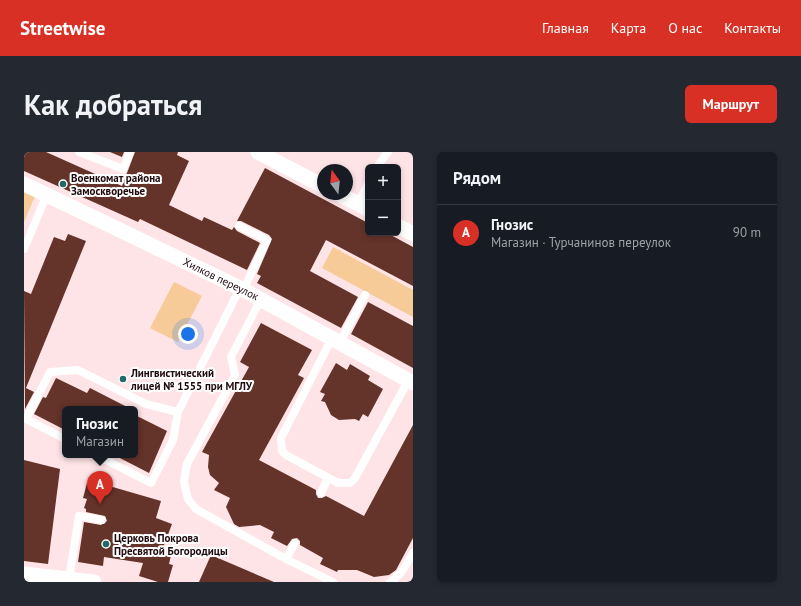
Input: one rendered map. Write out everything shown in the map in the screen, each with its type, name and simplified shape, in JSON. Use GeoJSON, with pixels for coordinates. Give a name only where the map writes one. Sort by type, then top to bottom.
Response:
{"type":"FeatureCollection","features":[{"type":"Feature","properties":{"kind":"street"},"geometry":{"type":"LineString","coordinates":[[258,152],[317,183]]}},
{"type":"Feature","properties":{"kind":"street","name":"Хилков переулок"},"geometry":{"type":"LineString","coordinates":[[24,184],[242,289],[411,382]]}},
{"type":"Feature","properties":{"kind":"street"},"geometry":{"type":"LineString","coordinates":[[350,200],[363,207]]}},
{"type":"Feature","properties":{"kind":"street"},"geometry":{"type":"LineString","coordinates":[[401,228],[413,234]]}},
{"type":"Feature","properties":{"kind":"street"},"geometry":{"type":"LineString","coordinates":[[24,574],[94,582]]}},
{"type":"Feature","properties":{"kind":"lane"},"geometry":{"type":"LineString","coordinates":[[79,152],[123,169],[130,152]]}},
{"type":"Feature","properties":{"kind":"lane"},"geometry":{"type":"LineString","coordinates":[[378,164],[388,152]]}},
{"type":"Feature","properties":{"kind":"lane"},"geometry":{"type":"LineString","coordinates":[[24,249],[47,194]]}},
{"type":"Feature","properties":{"kind":"lane"},"geometry":{"type":"LineString","coordinates":[[102,458],[151,483],[173,440],[178,412],[267,240],[239,226]]}},
{"type":"Feature","properties":{"kind":"lane"},"geometry":{"type":"LineString","coordinates":[[365,295],[336,340],[281,438],[280,445],[282,451],[286,455],[338,483],[350,483],[355,478],[411,382]]}},
{"type":"Feature","properties":{"kind":"lane"},"geometry":{"type":"LineString","coordinates":[[261,299],[231,357],[235,375],[187,464],[184,482],[188,499],[196,510],[286,559],[333,582]]}},
{"type":"Feature","properties":{"kind":"lane"},"geometry":{"type":"LineString","coordinates":[[62,438],[26,420],[50,372],[78,370],[146,404],[178,412]]}},
{"type":"Feature","properties":{"kind":"lane"},"geometry":{"type":"LineString","coordinates":[[321,493],[328,478]]}},
{"type":"Feature","properties":{"kind":"lane"},"geometry":{"type":"LineString","coordinates":[[69,579],[79,516],[102,520]]}},
{"type":"Feature","properties":{"kind":"lane"},"geometry":{"type":"LineString","coordinates":[[286,559],[295,543]]}},
{"type":"Feature","properties":{"kind":"lane"},"geometry":{"type":"LineString","coordinates":[[390,582],[395,580],[413,553]]}},
{"type":"Feature","properties":{"kind":"shaded area"},"geometry":{"type":"Polygon","coordinates":[[[24,191],[35,196],[24,222],[24,191]]]}},
{"type":"Feature","properties":{"kind":"shaded area"},"geometry":{"type":"Polygon","coordinates":[[[333,247],[413,290],[413,317],[322,268],[333,247]]]}},
{"type":"Feature","properties":{"kind":"shaded area"},"geometry":{"type":"Polygon","coordinates":[[[174,282],[202,296],[178,342],[150,328],[174,282]]]}},
{"type":"Feature","properties":{"kind":"building"},"geometry":{"type":"Polygon","coordinates":[[[24,152],[46,152],[122,186],[135,152],[178,152],[177,155],[189,161],[169,205],[202,221],[204,217],[232,230],[234,227],[237,231],[260,243],[247,270],[140,219],[138,222],[24,171],[24,152]]]}},
{"type":"Feature","properties":{"kind":"building"},"geometry":{"type":"Polygon","coordinates":[[[110,152],[124,152],[122,157],[110,152]]]}},
{"type":"Feature","properties":{"kind":"building"},"geometry":{"type":"Polygon","coordinates":[[[265,168],[317,196],[317,200],[325,200],[365,221],[365,236],[393,236],[413,247],[413,286],[326,240],[310,271],[358,297],[341,328],[257,283],[261,276],[257,274],[272,239],[269,235],[241,221],[237,221],[265,168]]]}},
{"type":"Feature","properties":{"kind":"building"},"geometry":{"type":"Polygon","coordinates":[[[68,234],[86,241],[26,388],[34,392],[25,409],[24,291],[31,294],[54,237],[65,241],[68,234]]]}},
{"type":"Feature","properties":{"kind":"building"},"geometry":{"type":"Polygon","coordinates":[[[368,302],[413,326],[413,368],[351,334],[368,302]]]}},
{"type":"Feature","properties":{"kind":"building"},"geometry":{"type":"Polygon","coordinates":[[[261,323],[312,350],[298,375],[304,378],[259,460],[316,490],[318,498],[326,496],[364,516],[413,425],[413,538],[396,570],[389,575],[374,577],[357,570],[338,570],[337,572],[320,564],[323,558],[300,545],[300,541],[297,538],[292,539],[287,546],[271,538],[274,532],[260,525],[239,527],[234,524],[226,507],[230,498],[214,490],[219,483],[210,475],[208,467],[209,455],[202,452],[249,367],[240,362],[261,323]]]}},
{"type":"Feature","properties":{"kind":"building"},"geometry":{"type":"Polygon","coordinates":[[[336,363],[347,370],[350,364],[370,376],[368,380],[383,389],[368,417],[363,414],[359,421],[355,419],[339,420],[331,415],[325,402],[321,401],[325,394],[320,392],[336,363]]]}},
{"type":"Feature","properties":{"kind":"building"},"geometry":{"type":"Polygon","coordinates":[[[56,378],[87,393],[90,388],[125,406],[62,406],[62,428],[34,414],[43,397],[46,398],[56,378]]]}},
{"type":"Feature","properties":{"kind":"building"},"geometry":{"type":"Polygon","coordinates":[[[138,416],[167,431],[149,473],[120,458],[138,458],[138,416]]]}},
{"type":"Feature","properties":{"kind":"building"},"geometry":{"type":"Polygon","coordinates":[[[24,460],[60,469],[48,564],[24,561],[24,460]]]}},
{"type":"Feature","properties":{"kind":"building"},"geometry":{"type":"Polygon","coordinates":[[[92,481],[161,501],[156,518],[172,524],[163,548],[172,551],[169,564],[173,565],[168,582],[158,582],[139,576],[143,563],[104,557],[103,566],[78,562],[84,522],[101,525],[107,521],[105,516],[86,512],[86,509],[84,508],[87,499],[83,498],[87,483],[91,484],[92,481]]]}},
{"type":"Feature","properties":{"kind":"building"},"geometry":{"type":"Polygon","coordinates":[[[211,555],[274,582],[199,582],[211,555]]]}},
{"type":"Feature","properties":{"kind":"place","name":"Военкомат района Замоскворечье"},"geometry":{"type":"Point","coordinates":[63,184]}},
{"type":"Feature","properties":{"kind":"place","name":"Лингвистический лицей № 1555 при МГЛУ"},"geometry":{"type":"Point","coordinates":[123,379]}},
{"type":"Feature","properties":{"kind":"place","name":"Гнозис"},"geometry":{"type":"Point","coordinates":[100,504]}},
{"type":"Feature","properties":{"kind":"place","name":"Церковь Покрова Пресвятой Богородицы"},"geometry":{"type":"Point","coordinates":[106,544]}}]}
